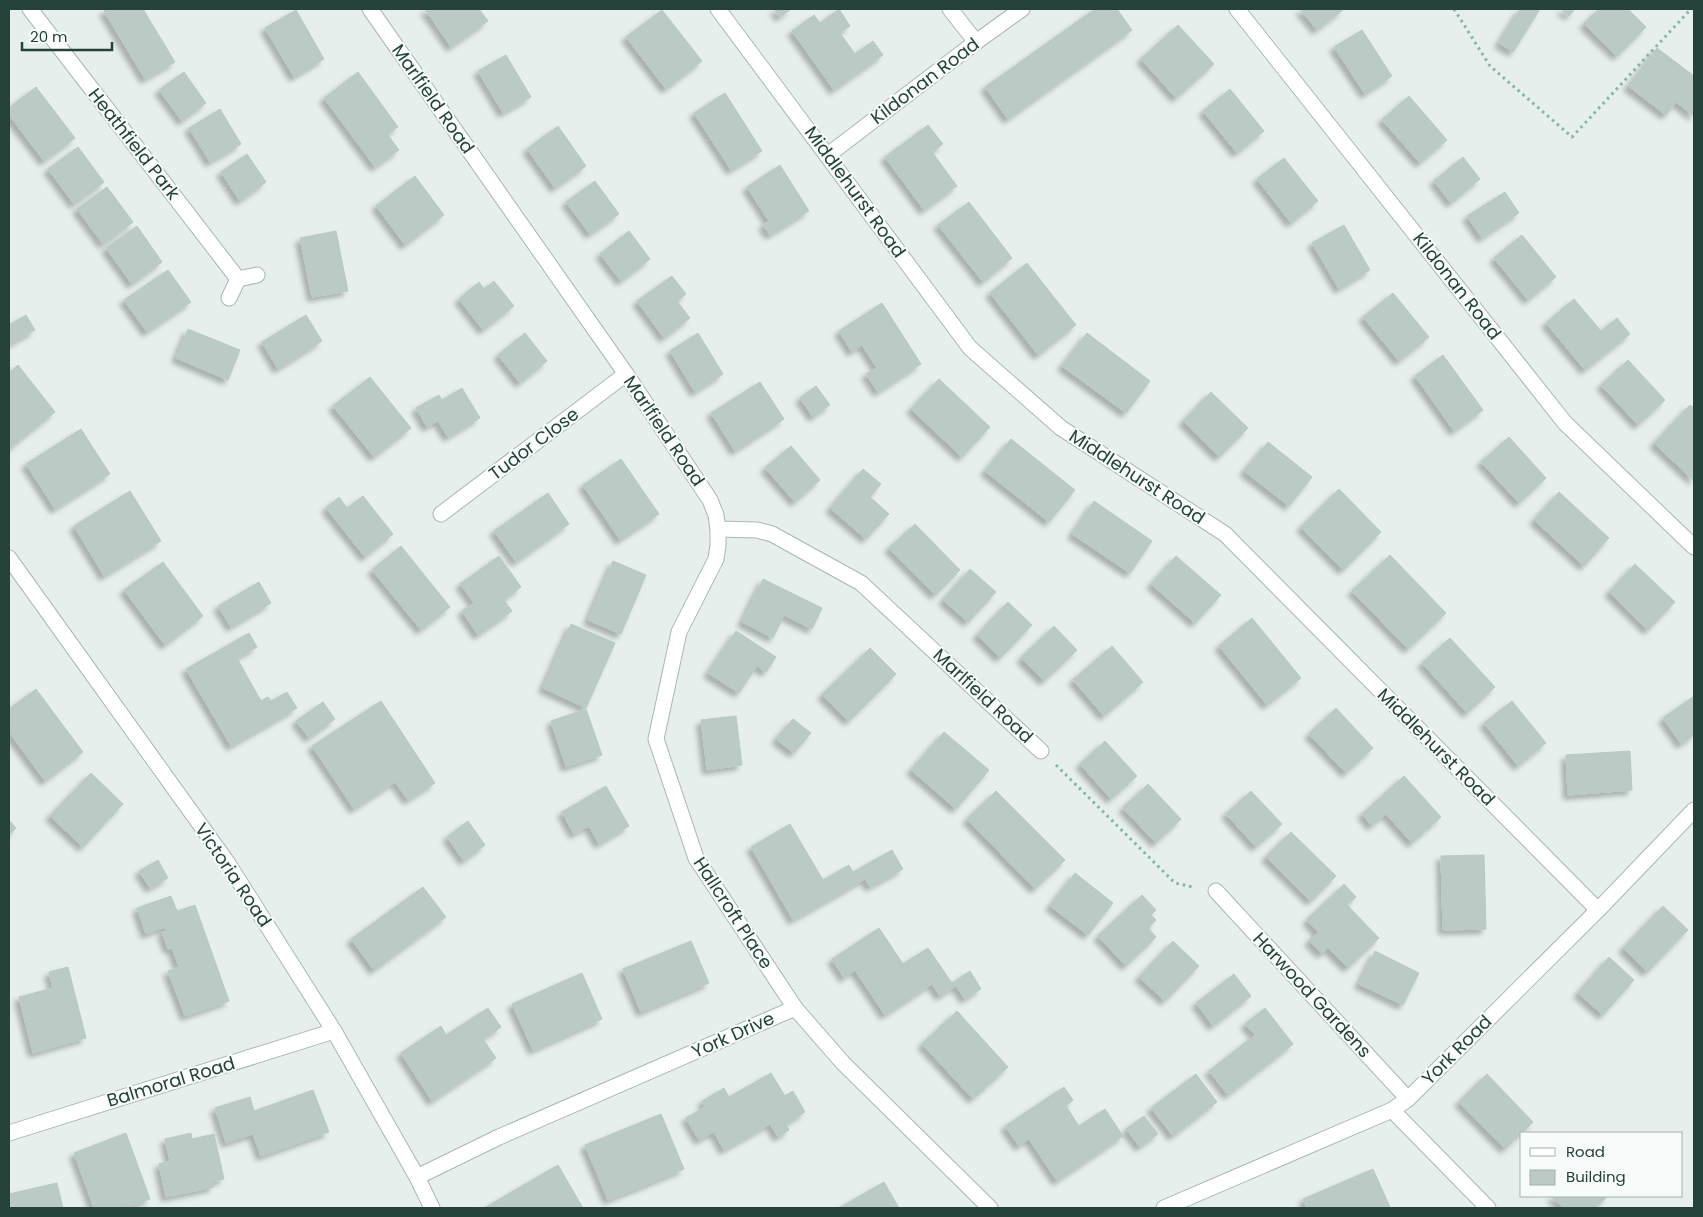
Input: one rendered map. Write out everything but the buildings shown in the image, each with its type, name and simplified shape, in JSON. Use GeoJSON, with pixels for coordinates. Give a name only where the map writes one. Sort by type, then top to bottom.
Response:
{"type":"FeatureCollection","features":[{"type":"Feature","properties":{"kind":"street","name":"Heathfield Park"},"geometry":{"type":"LineString","coordinates":[[30,9],[238,279]]}},
{"type":"Feature","properties":{"kind":"street","name":"Marlfield Road"},"geometry":{"type":"LineString","coordinates":[[370,9],[626,374],[710,500],[716,515],[718,529],[757,530],[772,534],[862,583],[1041,751]]}},
{"type":"Feature","properties":{"kind":"street","name":"Middlehurst Road"},"geometry":{"type":"LineString","coordinates":[[718,9],[970,348],[1061,428],[1225,534],[1598,910]]}},
{"type":"Feature","properties":{"kind":"street"},"geometry":{"type":"LineString","coordinates":[[950,9],[976,42]]}},
{"type":"Feature","properties":{"kind":"street","name":"Kildonan Road"},"geometry":{"type":"LineString","coordinates":[[828,155],[1022,9]]}},
{"type":"Feature","properties":{"kind":"street","name":"Kildonan Road"},"geometry":{"type":"LineString","coordinates":[[1238,9],[1565,424],[1694,547]]}},
{"type":"Feature","properties":{"kind":"street"},"geometry":{"type":"LineString","coordinates":[[229,298],[238,279],[257,274]]}},
{"type":"Feature","properties":{"kind":"street","name":"Tudor Close"},"geometry":{"type":"LineString","coordinates":[[441,514],[626,374]]}},
{"type":"Feature","properties":{"kind":"street","name":"Hallcroft Place"},"geometry":{"type":"LineString","coordinates":[[718,529],[716,559],[679,632],[656,740],[696,858],[795,1008]]}},
{"type":"Feature","properties":{"kind":"street","name":"Victoria Road"},"geometry":{"type":"LineString","coordinates":[[9,558],[227,862],[334,1031],[417,1177],[432,1208]]}},
{"type":"Feature","properties":{"kind":"street","name":"York Road"},"geometry":{"type":"LineString","coordinates":[[1164,1208],[1392,1110],[1408,1099],[1598,910],[1694,810]]}},
{"type":"Feature","properties":{"kind":"street","name":"Harwood Gardens"},"geometry":{"type":"LineString","coordinates":[[1216,891],[1408,1099]]}},
{"type":"Feature","properties":{"kind":"street","name":"York Drive"},"geometry":{"type":"LineString","coordinates":[[417,1177],[508,1134],[795,1008],[843,1063],[990,1208]]}},
{"type":"Feature","properties":{"kind":"street","name":"Balmoral Road"},"geometry":{"type":"LineString","coordinates":[[9,1133],[334,1031]]}},
{"type":"Feature","properties":{"kind":"street"},"geometry":{"type":"LineString","coordinates":[[1392,1110],[1488,1208]]}},
{"type":"Feature","properties":{"kind":"path"},"geometry":{"type":"LineString","coordinates":[[1454,9],[1490,66],[1572,137],[1691,9]]}},
{"type":"Feature","properties":{"kind":"path"},"geometry":{"type":"LineString","coordinates":[[1041,751],[1175,883],[1216,891]]}}]}
